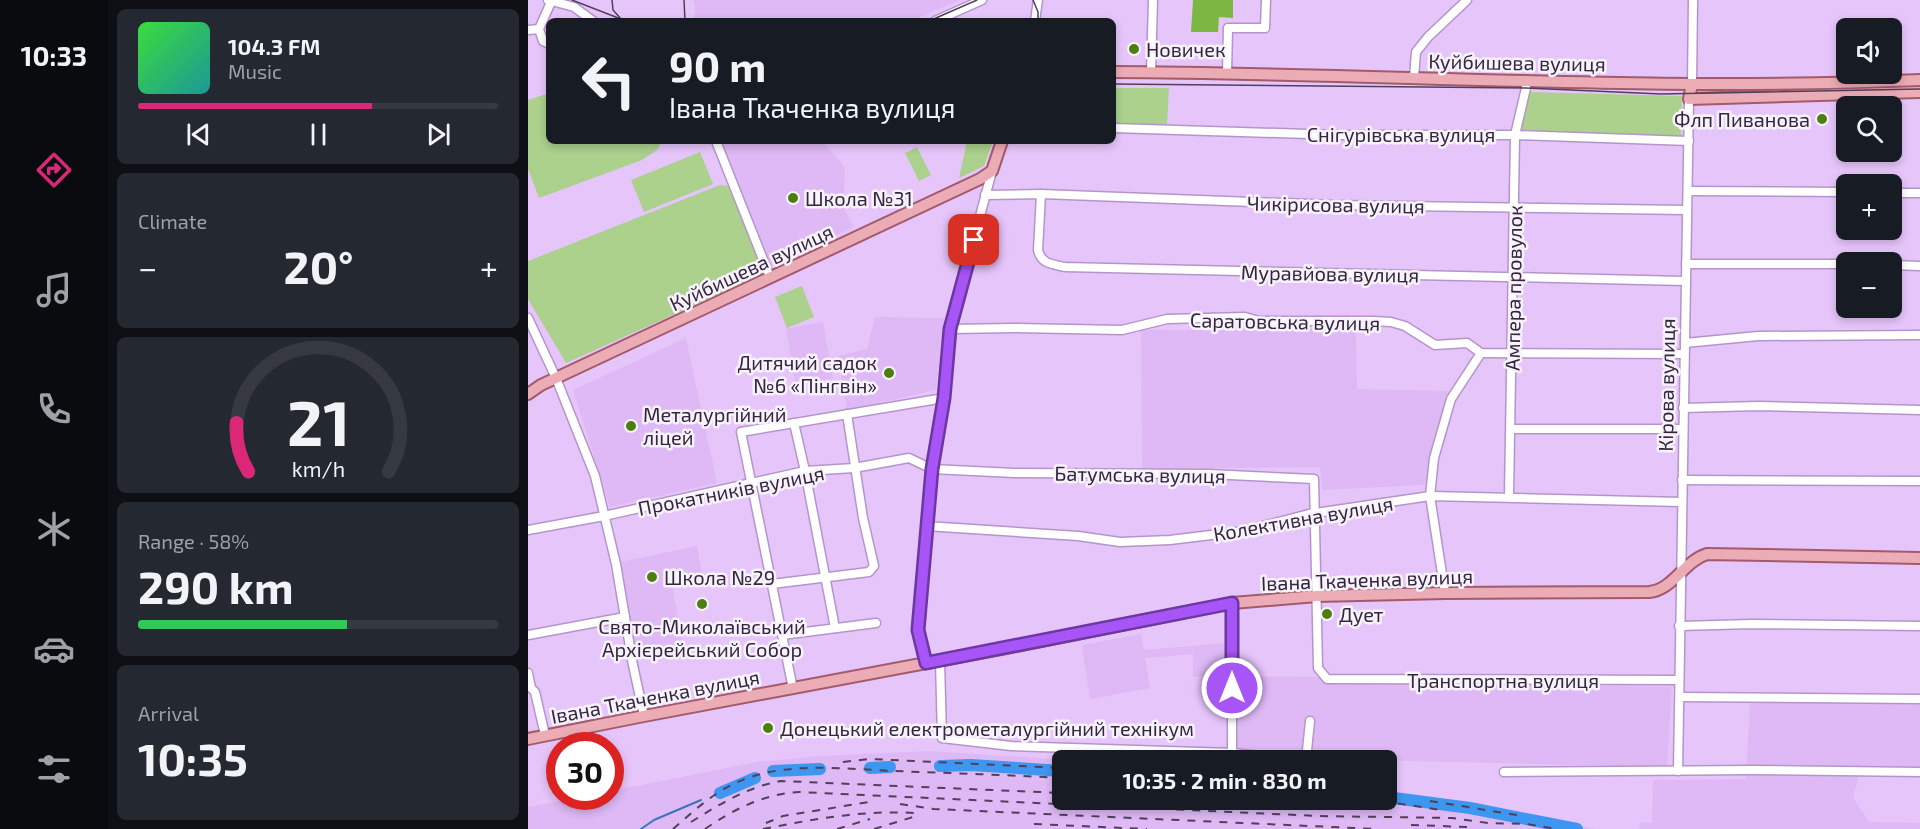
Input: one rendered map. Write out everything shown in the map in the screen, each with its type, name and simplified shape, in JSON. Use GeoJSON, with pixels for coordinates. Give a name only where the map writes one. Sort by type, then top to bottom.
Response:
{"type":"FeatureCollection","features":[{"type":"Feature","properties":{"kind":"main road","name":"Куйбишева вулиця"},"geometry":{"type":"LineString","coordinates":[[1116,72],[1692,84],[1829,84],[1920,80]]}},
{"type":"Feature","properties":{"kind":"main road","name":"Кірова вулиця"},"geometry":{"type":"LineString","coordinates":[[1689,99],[1692,84]]}},
{"type":"Feature","properties":{"kind":"main road"},"geometry":{"type":"LineString","coordinates":[[1689,99],[1920,92]]}},
{"type":"Feature","properties":{"kind":"main road"},"geometry":{"type":"LineString","coordinates":[[992,171],[1001,144]]}},
{"type":"Feature","properties":{"kind":"main road","name":"Куйбишева вулиця"},"geometry":{"type":"LineString","coordinates":[[528,394],[556,378],[980,179],[992,171]]}},
{"type":"Feature","properties":{"kind":"main road","name":"Івана Ткаченка вулиця"},"geometry":{"type":"LineString","coordinates":[[528,739],[1232,603],[1317,596],[1656,592],[1695,559],[1712,554],[1920,558]]}},
{"type":"Feature","properties":{"kind":"street"},"geometry":{"type":"LineString","coordinates":[[942,18],[981,0]]}},
{"type":"Feature","properties":{"kind":"street"},"geometry":{"type":"LineString","coordinates":[[1035,18],[1038,0]]}},
{"type":"Feature","properties":{"kind":"street"},"geometry":{"type":"LineString","coordinates":[[1151,72],[1153,0]]}},
{"type":"Feature","properties":{"kind":"street"},"geometry":{"type":"LineString","coordinates":[[1227,74],[1228,28],[1265,28],[1266,0]]}},
{"type":"Feature","properties":{"kind":"street"},"geometry":{"type":"LineString","coordinates":[[1414,77],[1416,52],[1428,37],[1467,0]]}},
{"type":"Feature","properties":{"kind":"street","name":"Кірова вулиця"},"geometry":{"type":"LineString","coordinates":[[1692,84],[1694,0]]}},
{"type":"Feature","properties":{"kind":"street"},"geometry":{"type":"LineString","coordinates":[[546,42],[543,41],[539,29],[549,1],[561,2],[574,7],[589,18]]}},
{"type":"Feature","properties":{"kind":"street"},"geometry":{"type":"LineString","coordinates":[[528,30],[539,29]]}},
{"type":"Feature","properties":{"kind":"street","name":"Ампера провулок"},"geometry":{"type":"LineString","coordinates":[[1509,496],[1515,135],[1526,80]]}},
{"type":"Feature","properties":{"kind":"street","name":"Кірова вулиця"},"geometry":{"type":"LineString","coordinates":[[1678,771],[1689,99]]}},
{"type":"Feature","properties":{"kind":"street","name":"Снігурівська вулиця"},"geometry":{"type":"LineString","coordinates":[[1116,128],[1339,135],[1515,135],[1689,141]]}},
{"type":"Feature","properties":{"kind":"street"},"geometry":{"type":"LineString","coordinates":[[717,144],[770,277]]}},
{"type":"Feature","properties":{"kind":"street"},"geometry":{"type":"LineString","coordinates":[[926,663],[918,630],[932,469],[944,398],[950,329],[992,171]]}},
{"type":"Feature","properties":{"kind":"street"},"geometry":{"type":"LineString","coordinates":[[1688,191],[1836,192]]}},
{"type":"Feature","properties":{"kind":"street"},"geometry":{"type":"LineString","coordinates":[[1902,193],[1920,193]]}},
{"type":"Feature","properties":{"kind":"street","name":"Чикірисова вулиця"},"geometry":{"type":"LineString","coordinates":[[985,195],[1041,194],[1334,205],[1687,210]]}},
{"type":"Feature","properties":{"kind":"street","name":"Муравйова вулиця"},"geometry":{"type":"LineString","coordinates":[[1041,194],[1038,249],[1040,257],[1046,263],[1065,267],[1686,280]]}},
{"type":"Feature","properties":{"kind":"street"},"geometry":{"type":"LineString","coordinates":[[1686,264],[1836,264]]}},
{"type":"Feature","properties":{"kind":"street"},"geometry":{"type":"LineString","coordinates":[[1902,265],[1920,266]]}},
{"type":"Feature","properties":{"kind":"street","name":"Саратовська вулиця"},"geometry":{"type":"LineString","coordinates":[[950,329],[1122,330],[1167,320],[1245,317],[1259,321],[1372,321],[1391,322],[1405,326],[1435,345],[1467,343],[1481,353],[1684,354]]}},
{"type":"Feature","properties":{"kind":"street"},"geometry":{"type":"LineString","coordinates":[[528,318],[556,378],[595,476],[616,564],[644,716]]}},
{"type":"Feature","properties":{"kind":"street"},"geometry":{"type":"LineString","coordinates":[[1684,343],[1758,336],[1920,335]]}},
{"type":"Feature","properties":{"kind":"street"},"geometry":{"type":"LineString","coordinates":[[1445,593],[1430,496],[1434,458],[1451,399],[1481,353]]}},
{"type":"Feature","properties":{"kind":"street"},"geometry":{"type":"LineString","coordinates":[[793,689],[741,432],[944,398]]}},
{"type":"Feature","properties":{"kind":"street"},"geometry":{"type":"LineString","coordinates":[[1683,408],[1758,406],[1920,410]]}},
{"type":"Feature","properties":{"kind":"street"},"geometry":{"type":"LineString","coordinates":[[772,584],[868,572],[874,566],[854,468],[847,414]]}},
{"type":"Feature","properties":{"kind":"street"},"geometry":{"type":"LineString","coordinates":[[794,423],[835,628]]}},
{"type":"Feature","properties":{"kind":"street"},"geometry":{"type":"LineString","coordinates":[[1511,429],[1683,429]]}},
{"type":"Feature","properties":{"kind":"street","name":"Прокатників вулиця"},"geometry":{"type":"LineString","coordinates":[[528,530],[604,516],[805,471],[854,468],[909,458],[932,469]]}},
{"type":"Feature","properties":{"kind":"street","name":"Батумська вулиця"},"geometry":{"type":"LineString","coordinates":[[932,469],[1014,473],[1209,474],[1314,479],[1314,514]]}},
{"type":"Feature","properties":{"kind":"street"},"geometry":{"type":"LineString","coordinates":[[1682,480],[1920,481]]}},
{"type":"Feature","properties":{"kind":"street","name":"Колективна вулиця"},"geometry":{"type":"LineString","coordinates":[[926,526],[1078,536],[1130,542],[1170,540],[1244,531],[1314,514],[1430,496],[1509,496],[1681,502]]}},
{"type":"Feature","properties":{"kind":"street"},"geometry":{"type":"LineString","coordinates":[[1314,514],[1317,596]]}},
{"type":"Feature","properties":{"kind":"street","name":"Транспортна вулиця"},"geometry":{"type":"LineString","coordinates":[[1317,596],[1318,668],[1327,679],[1679,680]]}},
{"type":"Feature","properties":{"kind":"street"},"geometry":{"type":"LineString","coordinates":[[1232,603],[1232,750]]}},
{"type":"Feature","properties":{"kind":"street"},"geometry":{"type":"LineString","coordinates":[[528,635],[625,617]]}},
{"type":"Feature","properties":{"kind":"street"},"geometry":{"type":"LineString","coordinates":[[782,635],[876,623]]}},
{"type":"Feature","properties":{"kind":"street"},"geometry":{"type":"LineString","coordinates":[[1679,626],[1752,624],[1920,626]]}},
{"type":"Feature","properties":{"kind":"street"},"geometry":{"type":"LineString","coordinates":[[940,661],[942,738],[1011,746],[1137,750]]}},
{"type":"Feature","properties":{"kind":"street"},"geometry":{"type":"LineString","coordinates":[[528,673],[545,735]]}},
{"type":"Feature","properties":{"kind":"street"},"geometry":{"type":"LineString","coordinates":[[1680,697],[1920,699]]}},
{"type":"Feature","properties":{"kind":"street"},"geometry":{"type":"LineString","coordinates":[[1305,750],[1311,721]]}},
{"type":"Feature","properties":{"kind":"street"},"geometry":{"type":"LineString","coordinates":[[1504,772],[1920,772]]}},
{"type":"Feature","properties":{"kind":"shaded area"},"geometry":{"type":"Polygon","coordinates":[[[693,0],[960,0],[917,18],[694,18],[693,0]]]}},
{"type":"Feature","properties":{"kind":"shaded area","name":"Школа №31"},"geometry":{"type":"Polygon","coordinates":[[[720,144],[825,144],[845,167],[843,207],[854,227],[770,266],[720,144]]]}},
{"type":"Feature","properties":{"kind":"shaded area","name":"Дитячий садок №6 «Пінгвін»"},"geometry":{"type":"Polygon","coordinates":[[[875,317],[944,318],[936,390],[847,410],[838,356],[867,349],[875,317]]]}},
{"type":"Feature","properties":{"kind":"shaded area"},"geometry":{"type":"Polygon","coordinates":[[[823,322],[833,378],[796,385],[786,329],[823,322]]]}},
{"type":"Feature","properties":{"kind":"shaded area"},"geometry":{"type":"Polygon","coordinates":[[[1356,329],[1357,389],[1448,391],[1425,485],[1322,490],[1320,467],[1142,469],[1141,330],[1356,329]]]}},
{"type":"Feature","properties":{"kind":"shaded area"},"geometry":{"type":"Polygon","coordinates":[[[686,338],[717,483],[610,507],[573,390],[686,338]]]}},
{"type":"Feature","properties":{"kind":"shaded area"},"geometry":{"type":"Polygon","coordinates":[[[697,546],[703,580],[672,586],[683,646],[636,655],[620,562],[697,546]]]}},
{"type":"Feature","properties":{"kind":"shaded area"},"geometry":{"type":"Polygon","coordinates":[[[1141,634],[1144,650],[1227,643],[1225,677],[1193,677],[1193,654],[1145,658],[1150,688],[1090,699],[1082,645],[1141,634]]]}},
{"type":"Feature","properties":{"kind":"shaded area"},"geometry":{"type":"Polygon","coordinates":[[[1237,676],[1322,677],[1326,682],[1672,687],[1667,767],[1397,761],[1397,750],[1235,750],[1237,676]]]}},
{"type":"Feature","properties":{"kind":"shaded area"},"geometry":{"type":"Polygon","coordinates":[[[1750,702],[1920,703],[1920,768],[1861,767],[1853,798],[1869,822],[1920,823],[1920,829],[1639,829],[1641,822],[1652,823],[1653,780],[1746,779],[1750,702]]]}},
{"type":"Feature","properties":{"kind":"shaded area"},"geometry":{"type":"Polygon","coordinates":[[[930,751],[1052,759],[1052,810],[1397,810],[1397,794],[1455,801],[1596,829],[528,829],[528,807],[546,804],[546,810],[624,810],[624,788],[757,762],[820,756],[930,751]]]}},
{"type":"Feature","properties":{"kind":"green space"},"geometry":{"type":"Polygon","coordinates":[[[1193,0],[1233,0],[1233,18],[1219,17],[1218,32],[1191,32],[1193,0]]]}},
{"type":"Feature","properties":{"kind":"green space"},"geometry":{"type":"Polygon","coordinates":[[[1116,88],[1169,88],[1167,125],[1116,123],[1116,88]]]}},
{"type":"Feature","properties":{"kind":"green space"},"geometry":{"type":"Polygon","coordinates":[[[1528,92],[1682,96],[1681,136],[1520,132],[1528,92]]]}},
{"type":"Feature","properties":{"kind":"green space"},"geometry":{"type":"Polygon","coordinates":[[[546,94],[546,144],[660,144],[657,150],[642,160],[539,198],[528,169],[528,100],[546,94]]]}},
{"type":"Feature","properties":{"kind":"green space"},"geometry":{"type":"Polygon","coordinates":[[[966,144],[992,144],[984,166],[959,178],[966,144]]]}},
{"type":"Feature","properties":{"kind":"green space"},"geometry":{"type":"Polygon","coordinates":[[[917,147],[931,175],[919,181],[905,153],[917,147]]]}},
{"type":"Feature","properties":{"kind":"green space"},"geometry":{"type":"Polygon","coordinates":[[[700,152],[713,184],[644,212],[631,180],[700,152]]]}},
{"type":"Feature","properties":{"kind":"green space"},"geometry":{"type":"Polygon","coordinates":[[[720,185],[730,186],[764,274],[566,363],[528,299],[528,261],[720,185]]]}},
{"type":"Feature","properties":{"kind":"green space"},"geometry":{"type":"Polygon","coordinates":[[[802,286],[814,317],[787,328],[775,297],[802,286]]]}},
{"type":"Feature","properties":{"kind":"waterway"},"geometry":{"type":"LineString","coordinates":[[940,766],[971,765],[1052,770]]}},
{"type":"Feature","properties":{"kind":"waterway"},"geometry":{"type":"LineString","coordinates":[[870,768],[890,767]]}},
{"type":"Feature","properties":{"kind":"waterway"},"geometry":{"type":"LineString","coordinates":[[773,771],[820,769]]}},
{"type":"Feature","properties":{"kind":"waterway"},"geometry":{"type":"LineString","coordinates":[[720,793],[755,778]]}},
{"type":"Feature","properties":{"kind":"waterway"},"geometry":{"type":"LineString","coordinates":[[1397,798],[1470,808],[1577,829]]}},
{"type":"Feature","properties":{"kind":"waterway"},"geometry":{"type":"LineString","coordinates":[[641,829],[654,820],[701,800]]}},
{"type":"Feature","properties":{"kind":"tram line"},"geometry":{"type":"LineString","coordinates":[[572,0],[618,18]]}},
{"type":"Feature","properties":{"kind":"tram line"},"geometry":{"type":"LineString","coordinates":[[612,0],[613,10],[620,18]]}},
{"type":"Feature","properties":{"kind":"tram line"},"geometry":{"type":"LineString","coordinates":[[684,0],[685,18]]}},
{"type":"Feature","properties":{"kind":"tram line"},"geometry":{"type":"LineString","coordinates":[[936,18],[977,0]]}},
{"type":"Feature","properties":{"kind":"tram line"},"geometry":{"type":"LineString","coordinates":[[1033,0],[1038,18]]}},
{"type":"Feature","properties":{"kind":"tram line"},"geometry":{"type":"LineString","coordinates":[[1116,84],[1526,88],[1661,94],[1920,89]]}},
{"type":"Feature","properties":{"kind":"railway"},"geometry":{"type":"LineString","coordinates":[[843,762],[870,759],[1052,768]]}},
{"type":"Feature","properties":{"kind":"railway"},"geometry":{"type":"LineString","coordinates":[[673,829],[727,787],[748,778],[782,770],[839,768],[1052,778]]}},
{"type":"Feature","properties":{"kind":"railway"},"geometry":{"type":"LineString","coordinates":[[691,822],[745,792],[781,781],[1052,793]]}},
{"type":"Feature","properties":{"kind":"railway"},"geometry":{"type":"LineString","coordinates":[[705,829],[727,815],[762,799],[799,792],[1318,816],[1452,818],[1488,823],[1527,824],[1556,829]]}},
{"type":"Feature","properties":{"kind":"railway"},"geometry":{"type":"LineString","coordinates":[[1430,801],[1517,815]]}},
{"type":"Feature","properties":{"kind":"railway"},"geometry":{"type":"LineString","coordinates":[[766,823],[783,816],[869,802]]}},
{"type":"Feature","properties":{"kind":"railway"},"geometry":{"type":"LineString","coordinates":[[1397,803],[1441,810]]}},
{"type":"Feature","properties":{"kind":"railway"},"geometry":{"type":"LineString","coordinates":[[900,804],[934,809],[1376,829]]}},
{"type":"Feature","properties":{"kind":"railway"},"geometry":{"type":"LineString","coordinates":[[763,829],[858,814],[915,813]]}},
{"type":"Feature","properties":{"kind":"railway"},"geometry":{"type":"LineString","coordinates":[[874,829],[913,817]]}},
{"type":"Feature","properties":{"kind":"railway"},"geometry":{"type":"LineString","coordinates":[[837,829],[870,819]]}},
{"type":"Feature","properties":{"kind":"railway"},"geometry":{"type":"LineString","coordinates":[[1034,824],[1147,829]]}},
{"type":"Feature","properties":{"kind":"railway"},"geometry":{"type":"LineString","coordinates":[[1411,825],[1468,827]]}},
{"type":"Feature","properties":{"kind":"place","name":"Новичек"},"geometry":{"type":"Point","coordinates":[1134,49]}},
{"type":"Feature","properties":{"kind":"place","name":"Флп Пиванова"},"geometry":{"type":"Point","coordinates":[1822,119]}},
{"type":"Feature","properties":{"kind":"place","name":"Школа №31"},"geometry":{"type":"Point","coordinates":[793,198]}},
{"type":"Feature","properties":{"kind":"place","name":"Дитячий садок №6 «Пінгвін»"},"geometry":{"type":"Point","coordinates":[889,373]}},
{"type":"Feature","properties":{"kind":"place","name":"Металургійний ліцей"},"geometry":{"type":"Point","coordinates":[631,426]}},
{"type":"Feature","properties":{"kind":"place","name":"Школа №29"},"geometry":{"type":"Point","coordinates":[652,577]}},
{"type":"Feature","properties":{"kind":"place","name":"Свято-Миколаївський Архієрейський Собор"},"geometry":{"type":"Point","coordinates":[702,604]}},
{"type":"Feature","properties":{"kind":"place","name":"Дует"},"geometry":{"type":"Point","coordinates":[1327,614]}},
{"type":"Feature","properties":{"kind":"place","name":"Донецький електрометалургійний технікум"},"geometry":{"type":"Point","coordinates":[768,728]}},
{"type":"Feature","properties":{"kind":"route"},"geometry":{"type":"LineString","coordinates":[[974,240],[950,329],[944,398],[932,469],[918,630],[926,663],[1232,603],[1232,688]]}}]}
